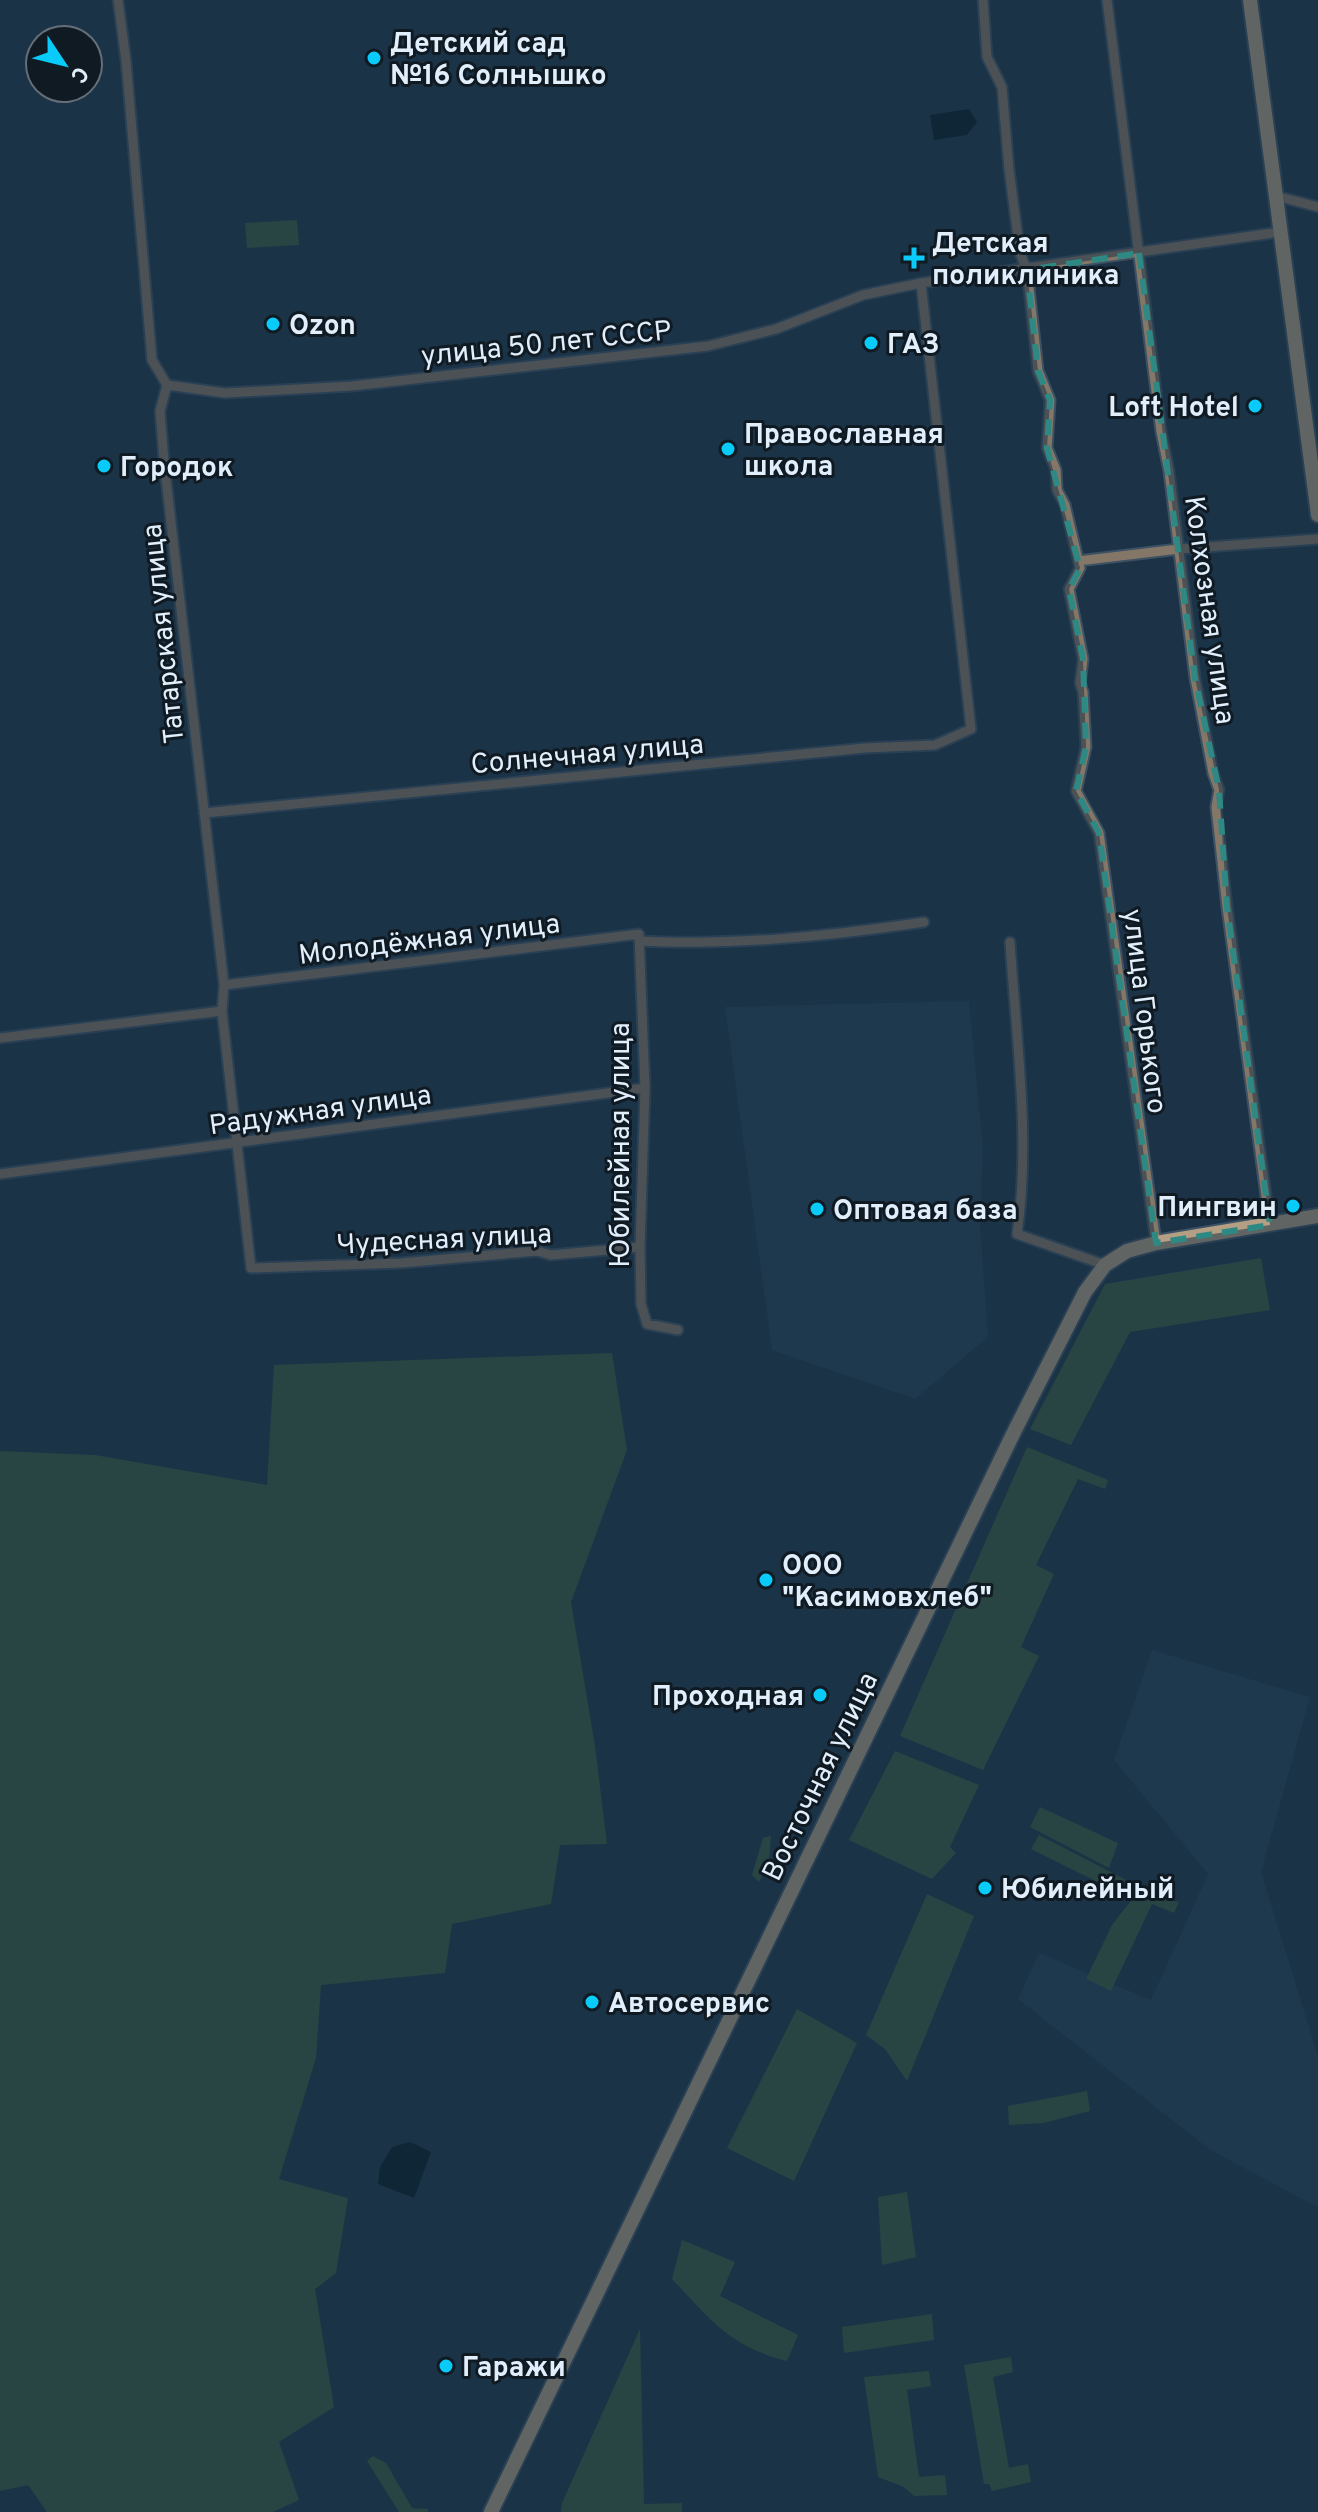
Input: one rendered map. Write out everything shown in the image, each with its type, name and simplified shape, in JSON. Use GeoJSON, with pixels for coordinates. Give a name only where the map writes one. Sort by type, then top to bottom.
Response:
{"type":"FeatureCollection","features":[{"type":"Feature","properties":{"kind":"main road"},"geometry":{"type":"LineString","coordinates":[[1250,0],[1318,515]]}},
{"type":"Feature","properties":{"kind":"main road","name":"Восточная улица"},"geometry":{"type":"LineString","coordinates":[[491,2512],[1014,1432],[1085,1292],[1105,1265],[1127,1251],[1156,1243],[1318,1216]]}},
{"type":"Feature","properties":{"kind":"street"},"geometry":{"type":"LineString","coordinates":[[118,0],[152,360],[167,385]]}},
{"type":"Feature","properties":{"kind":"street"},"geometry":{"type":"LineString","coordinates":[[983,0],[987,57],[1002,87],[1009,169],[1020,253],[1027,270],[1038,371],[1050,400],[1047,448],[1056,470],[1057,490],[1065,505],[1078,561],[1179,549],[1318,539]]}},
{"type":"Feature","properties":{"kind":"street","name":"Колхозная улица"},"geometry":{"type":"LineString","coordinates":[[1107,0],[1195,678],[1219,790],[1216,807],[1227,907],[1270,1225]]}},
{"type":"Feature","properties":{"kind":"street"},"geometry":{"type":"LineString","coordinates":[[1276,196],[1318,207]]}},
{"type":"Feature","properties":{"kind":"street","name":"улица 50 лет СССР"},"geometry":{"type":"LineString","coordinates":[[167,385],[225,393],[352,386],[708,346],[776,329],[863,295],[921,283],[1280,232]]}},
{"type":"Feature","properties":{"kind":"street","name":"Солнечная улица"},"geometry":{"type":"LineString","coordinates":[[204,813],[865,748],[935,745],[971,729],[921,283]]}},
{"type":"Feature","properties":{"kind":"street","name":"Татарская улица"},"geometry":{"type":"LineString","coordinates":[[167,385],[160,411],[162,436],[224,985],[222,1011],[251,1268]]}},
{"type":"Feature","properties":{"kind":"street","name":"улица Горького"},"geometry":{"type":"LineString","coordinates":[[1078,561],[1080,568],[1069,589],[1083,659],[1080,683],[1086,747],[1076,791],[1099,833],[1156,1243]]}},
{"type":"Feature","properties":{"kind":"street"},"geometry":{"type":"LineString","coordinates":[[639,938],[694,944],[851,932],[924,922]]}},
{"type":"Feature","properties":{"kind":"street","name":"Молодёжная улица"},"geometry":{"type":"LineString","coordinates":[[224,985],[639,938]]}},
{"type":"Feature","properties":{"kind":"street","name":"Юбилейная улица"},"geometry":{"type":"LineString","coordinates":[[639,938],[645,1088],[641,1304],[647,1324],[678,1330]]}},
{"type":"Feature","properties":{"kind":"street"},"geometry":{"type":"LineString","coordinates":[[1010,942],[1022,1135],[1023,1196],[1017,1234],[1105,1265]]}},
{"type":"Feature","properties":{"kind":"street"},"geometry":{"type":"LineString","coordinates":[[0,1038],[222,1011]]}},
{"type":"Feature","properties":{"kind":"street","name":"Радужная улица"},"geometry":{"type":"LineString","coordinates":[[0,1174],[645,1088]]}},
{"type":"Feature","properties":{"kind":"street","name":"Чудесная улица"},"geometry":{"type":"LineString","coordinates":[[251,1268],[401,1263],[537,1251],[551,1255],[640,1247]]}},
{"type":"Feature","properties":{"kind":"highlighted area"},"geometry":{"type":"Polygon","coordinates":[[[1139,253],[1195,678],[1219,790],[1227,907],[1270,1225],[1156,1243],[1099,833],[1076,791],[1086,747],[1083,659],[1069,589],[1080,568],[1047,448],[1050,400],[1038,371],[1027,270],[1139,253]]]}},
{"type":"Feature","properties":{"kind":"shaded area"},"geometry":{"type":"Polygon","coordinates":[[[969,109],[977,122],[967,135],[934,140],[930,115],[969,109]]]}},
{"type":"Feature","properties":{"kind":"shaded area"},"geometry":{"type":"Polygon","coordinates":[[[969,1001],[983,1148],[980,1224],[988,1337],[915,1399],[772,1350],[725,1007],[969,1001]]]}},
{"type":"Feature","properties":{"kind":"shaded area"},"geometry":{"type":"Polygon","coordinates":[[[1152,1650],[1310,1697],[1261,1872],[1318,2056],[1318,2205],[1315,2206],[1209,2149],[1018,1999],[1039,1953],[1151,2000],[1208,1874],[1114,1760],[1152,1650]]]}},
{"type":"Feature","properties":{"kind":"shaded area"},"geometry":{"type":"Polygon","coordinates":[[[410,2142],[431,2152],[414,2198],[378,2184],[380,2167],[392,2147],[410,2142]]]}},
{"type":"Feature","properties":{"kind":"green space"},"geometry":{"type":"Polygon","coordinates":[[[297,220],[299,245],[247,248],[245,223],[297,220]]]}},
{"type":"Feature","properties":{"kind":"green space"},"geometry":{"type":"Polygon","coordinates":[[[1261,1258],[1270,1310],[1130,1332],[1071,1445],[1030,1429],[1105,1284],[1261,1258]]]}},
{"type":"Feature","properties":{"kind":"green space"},"geometry":{"type":"Polygon","coordinates":[[[612,1353],[627,1450],[571,1602],[595,1746],[607,1844],[560,1845],[551,1904],[452,1924],[445,1973],[321,1985],[316,2058],[279,2179],[348,2198],[336,2273],[315,2289],[334,2407],[279,2442],[299,2500],[273,2512],[47,2512],[28,2485],[0,2491],[0,1451],[95,1455],[267,1485],[274,1365],[612,1353]]]}},
{"type":"Feature","properties":{"kind":"green space"},"geometry":{"type":"Polygon","coordinates":[[[1027,1447],[1108,1480],[1105,1489],[1078,1479],[1036,1565],[1054,1574],[1021,1647],[1039,1656],[983,1770],[900,1736],[1027,1447]]]}},
{"type":"Feature","properties":{"kind":"green space"},"geometry":{"type":"Polygon","coordinates":[[[895,1751],[979,1785],[950,1847],[956,1853],[932,1879],[849,1840],[895,1751]]]}},
{"type":"Feature","properties":{"kind":"green space"},"geometry":{"type":"Polygon","coordinates":[[[1040,1807],[1118,1843],[1109,1868],[1030,1827],[1040,1807]]]}},
{"type":"Feature","properties":{"kind":"green space"},"geometry":{"type":"Polygon","coordinates":[[[1039,1835],[1128,1881],[1122,1894],[1031,1849],[1039,1835]]]}},
{"type":"Feature","properties":{"kind":"green space"},"geometry":{"type":"Polygon","coordinates":[[[771,1836],[769,1860],[759,1882],[752,1875],[763,1838],[771,1836]]]}},
{"type":"Feature","properties":{"kind":"green space"},"geometry":{"type":"Polygon","coordinates":[[[927,1894],[974,1916],[907,2081],[885,2049],[866,2035],[927,1894]]]}},
{"type":"Feature","properties":{"kind":"green space"},"geometry":{"type":"Polygon","coordinates":[[[1147,1896],[1179,1902],[1174,1913],[1152,1904],[1111,1991],[1086,1979],[1112,1925],[1133,1898],[1147,1896]]]}},
{"type":"Feature","properties":{"kind":"green space"},"geometry":{"type":"Polygon","coordinates":[[[797,2009],[857,2043],[794,2181],[727,2148],[797,2009]]]}},
{"type":"Feature","properties":{"kind":"green space"},"geometry":{"type":"Polygon","coordinates":[[[1087,2091],[1090,2111],[1043,2123],[1009,2125],[1008,2106],[1087,2091]]]}},
{"type":"Feature","properties":{"kind":"green space"},"geometry":{"type":"Polygon","coordinates":[[[907,2192],[916,2257],[882,2265],[878,2197],[907,2192]]]}},
{"type":"Feature","properties":{"kind":"green space"},"geometry":{"type":"Polygon","coordinates":[[[682,2240],[735,2262],[720,2296],[798,2335],[787,2361],[750,2348],[722,2330],[672,2279],[682,2240]]]}},
{"type":"Feature","properties":{"kind":"green space"},"geometry":{"type":"Polygon","coordinates":[[[932,2314],[934,2340],[844,2353],[842,2327],[932,2314]]]}},
{"type":"Feature","properties":{"kind":"green space"},"geometry":{"type":"Polygon","coordinates":[[[640,2329],[644,2504],[682,2503],[682,2512],[561,2512],[562,2503],[640,2329]]]}},
{"type":"Feature","properties":{"kind":"green space"},"geometry":{"type":"Polygon","coordinates":[[[1011,2357],[1013,2372],[993,2377],[1009,2468],[1028,2464],[1031,2482],[992,2491],[989,2484],[984,2484],[964,2365],[1011,2357]]]}},
{"type":"Feature","properties":{"kind":"green space"},"geometry":{"type":"Polygon","coordinates":[[[929,2371],[931,2386],[907,2390],[919,2477],[945,2475],[947,2495],[914,2496],[904,2487],[878,2477],[864,2377],[929,2371]]]}},
{"type":"Feature","properties":{"kind":"green space"},"geometry":{"type":"Polygon","coordinates":[[[373,2456],[386,2463],[412,2508],[428,2509],[428,2512],[399,2512],[367,2461],[373,2456]]]}},
{"type":"Feature","properties":{"kind":"place","name":"Детский сад №16 Солнышко"},"geometry":{"type":"Point","coordinates":[374,58]}},
{"type":"Feature","properties":{"kind":"place","name":"Детская поликлиника"},"geometry":{"type":"Point","coordinates":[914,258]}},
{"type":"Feature","properties":{"kind":"place","name":"Ozon"},"geometry":{"type":"Point","coordinates":[273,324]}},
{"type":"Feature","properties":{"kind":"place","name":"ГАЗ"},"geometry":{"type":"Point","coordinates":[871,343]}},
{"type":"Feature","properties":{"kind":"place","name":"Loft Hotel"},"geometry":{"type":"Point","coordinates":[1255,406]}},
{"type":"Feature","properties":{"kind":"place","name":"Православная школа"},"geometry":{"type":"Point","coordinates":[728,449]}},
{"type":"Feature","properties":{"kind":"place","name":"Городок"},"geometry":{"type":"Point","coordinates":[104,466]}},
{"type":"Feature","properties":{"kind":"place","name":"Пингвин"},"geometry":{"type":"Point","coordinates":[1293,1206]}},
{"type":"Feature","properties":{"kind":"place","name":"Оптовая база"},"geometry":{"type":"Point","coordinates":[817,1209]}},
{"type":"Feature","properties":{"kind":"place","name":"ООО \"Касимовхлеб\""},"geometry":{"type":"Point","coordinates":[766,1580]}},
{"type":"Feature","properties":{"kind":"place","name":"Проходная"},"geometry":{"type":"Point","coordinates":[820,1695]}},
{"type":"Feature","properties":{"kind":"place","name":"Юбилейный"},"geometry":{"type":"Point","coordinates":[985,1888]}},
{"type":"Feature","properties":{"kind":"place","name":"Автосервис"},"geometry":{"type":"Point","coordinates":[592,2002]}},
{"type":"Feature","properties":{"kind":"place","name":"Гаражи"},"geometry":{"type":"Point","coordinates":[446,2366]}}]}
